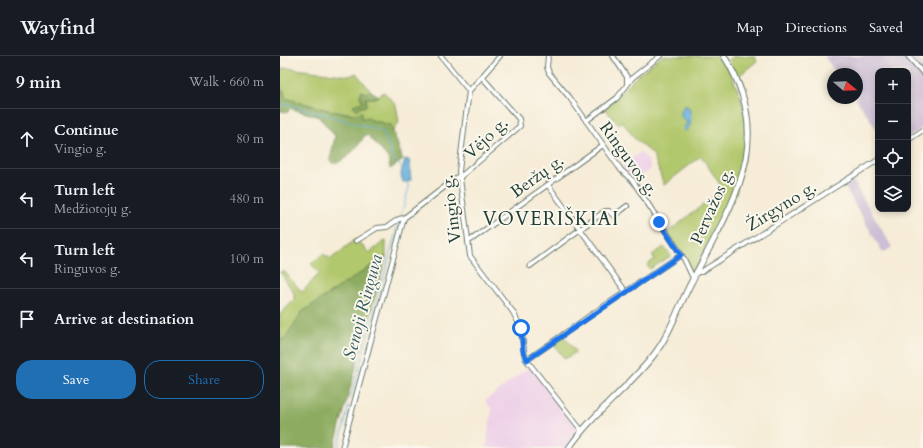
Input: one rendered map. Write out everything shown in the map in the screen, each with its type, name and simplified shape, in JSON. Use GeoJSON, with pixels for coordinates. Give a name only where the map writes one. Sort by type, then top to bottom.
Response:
{"type":"FeatureCollection","features":[{"type":"Feature","properties":{"kind":"main road","name":"Pervažos g."},"geometry":{"type":"LineString","coordinates":[[569,448],[582,431],[654,355],[736,196],[745,164],[748,134],[746,108],[741,92],[724,56]]}},
{"type":"Feature","properties":{"kind":"street"},"geometry":{"type":"LineString","coordinates":[[441,56],[469,91],[500,56]]}},
{"type":"Feature","properties":{"kind":"street","name":"Ringuvos g."},"geometry":{"type":"LineString","coordinates":[[548,56],[547,67],[549,73],[621,170],[630,177],[681,255],[693,278]]}},
{"type":"Feature","properties":{"kind":"street"},"geometry":{"type":"LineString","coordinates":[[613,56],[627,77],[627,85]]}},
{"type":"Feature","properties":{"kind":"street"},"geometry":{"type":"LineString","coordinates":[[586,121],[617,98],[632,78],[660,56]]}},
{"type":"Feature","properties":{"kind":"street"},"geometry":{"type":"LineString","coordinates":[[908,56],[923,73]]}},
{"type":"Feature","properties":{"kind":"street","name":"Vėjo g."},"geometry":{"type":"LineString","coordinates":[[459,177],[520,126],[519,119],[482,77]]}},
{"type":"Feature","properties":{"kind":"street"},"geometry":{"type":"LineString","coordinates":[[627,77],[632,78]]}},
{"type":"Feature","properties":{"kind":"street","name":"Vingio g."},"geometry":{"type":"LineString","coordinates":[[469,91],[459,177],[470,256],[506,301],[518,322],[522,335],[523,351],[527,360],[582,431]]}},
{"type":"Feature","properties":{"kind":"street"},"geometry":{"type":"LineString","coordinates":[[911,138],[923,130]]}},
{"type":"Feature","properties":{"kind":"street","name":"Beržų g."},"geometry":{"type":"LineString","coordinates":[[468,242],[603,145]]}},
{"type":"Feature","properties":{"kind":"street","name":"Žirgyno g."},"geometry":{"type":"LineString","coordinates":[[696,272],[701,272],[875,162]]}},
{"type":"Feature","properties":{"kind":"street"},"geometry":{"type":"LineString","coordinates":[[342,448],[404,218],[454,178],[459,177]]}},
{"type":"Feature","properties":{"kind":"street"},"geometry":{"type":"LineString","coordinates":[[548,184],[626,292]]}},
{"type":"Feature","properties":{"kind":"street"},"geometry":{"type":"LineString","coordinates":[[530,266],[606,210],[614,216],[627,206]]}},
{"type":"Feature","properties":{"kind":"street"},"geometry":{"type":"LineString","coordinates":[[356,241],[377,228],[387,227],[398,218],[404,218]]}},
{"type":"Feature","properties":{"kind":"street"},"geometry":{"type":"LineString","coordinates":[[527,360],[681,255]]}},
{"type":"Feature","properties":{"kind":"shaded area"},"geometry":{"type":"Polygon","coordinates":[[[824,56],[912,56],[923,69],[923,127],[911,136],[911,68],[875,68],[875,127],[859,104],[863,104],[863,68],[833,68],[824,56]]]}},
{"type":"Feature","properties":{"kind":"shaded area"},"geometry":{"type":"Polygon","coordinates":[[[640,152],[648,160],[651,169],[633,183],[622,166],[640,152]]]}},
{"type":"Feature","properties":{"kind":"shaded area"},"geometry":{"type":"Polygon","coordinates":[[[852,179],[892,247],[883,253],[843,184],[852,179]]]}},
{"type":"Feature","properties":{"kind":"shaded area"},"geometry":{"type":"Polygon","coordinates":[[[530,366],[580,431],[568,448],[486,448],[492,409],[485,401],[530,366]]]}},
{"type":"Feature","properties":{"kind":"green space"},"geometry":{"type":"Polygon","coordinates":[[[662,56],[723,56],[740,95],[746,119],[745,151],[736,193],[693,273],[667,233],[723,189],[701,156],[664,185],[653,154],[635,139],[622,121],[618,124],[605,109],[638,75],[662,56]]]}},
{"type":"Feature","properties":{"kind":"green space"},"geometry":{"type":"Polygon","coordinates":[[[734,56],[754,56],[757,61],[736,78],[729,60],[734,56]]]}},
{"type":"Feature","properties":{"kind":"green space"},"geometry":{"type":"Polygon","coordinates":[[[287,68],[350,76],[356,73],[370,90],[363,103],[354,105],[367,103],[366,98],[375,98],[384,92],[396,105],[399,122],[393,131],[391,125],[371,120],[369,118],[361,118],[356,114],[336,112],[285,98],[284,91],[280,90],[280,69],[287,68]]]}},
{"type":"Feature","properties":{"kind":"green space"},"geometry":{"type":"Polygon","coordinates":[[[280,90],[284,91],[285,98],[335,112],[354,114],[361,112],[363,113],[361,118],[369,118],[371,120],[391,125],[403,160],[390,169],[388,158],[368,135],[364,136],[355,149],[346,158],[336,163],[332,163],[330,161],[335,136],[319,117],[290,108],[288,112],[280,111],[280,90]]]}},
{"type":"Feature","properties":{"kind":"green space"},"geometry":{"type":"Polygon","coordinates":[[[370,90],[379,97],[366,98],[366,106],[356,109],[353,105],[363,102],[360,97],[361,91],[367,93],[370,90]]]}},
{"type":"Feature","properties":{"kind":"green space"},"geometry":{"type":"Polygon","coordinates":[[[356,239],[369,253],[386,240],[386,256],[302,312],[286,337],[280,341],[280,314],[294,300],[294,293],[280,272],[284,271],[302,292],[320,273],[311,264],[323,254],[331,259],[356,239]]]}},
{"type":"Feature","properties":{"kind":"green space"},"geometry":{"type":"Polygon","coordinates":[[[664,247],[671,256],[650,269],[647,265],[655,259],[652,255],[664,247]]]}},
{"type":"Feature","properties":{"kind":"green space"},"geometry":{"type":"Polygon","coordinates":[[[386,256],[334,448],[280,448],[280,341],[286,337],[302,312],[386,256]]]}},
{"type":"Feature","properties":{"kind":"green space"},"geometry":{"type":"Polygon","coordinates":[[[564,336],[576,352],[565,359],[553,344],[564,336]]]}},
{"type":"Feature","properties":{"kind":"water"},"geometry":{"type":"Polygon","coordinates":[[[684,105],[689,107],[691,117],[689,127],[685,131],[683,129],[687,123],[680,115],[684,105]]]}},
{"type":"Feature","properties":{"kind":"water"},"geometry":{"type":"Polygon","coordinates":[[[405,159],[409,160],[411,180],[403,182],[401,173],[405,159]]]}},
{"type":"Feature","properties":{"kind":"waterway"},"geometry":{"type":"LineString","coordinates":[[915,56],[923,66]]}},
{"type":"Feature","properties":{"kind":"waterway","name":"Senoji Ringuva"},"geometry":{"type":"LineString","coordinates":[[280,104],[290,105],[383,131],[392,156],[402,168]]}},
{"type":"Feature","properties":{"kind":"waterway","name":"Senoji Ringuva"},"geometry":{"type":"LineString","coordinates":[[401,216],[409,187],[407,182]]}},
{"type":"Feature","properties":{"kind":"waterway","name":"Senoji Ringuva"},"geometry":{"type":"LineString","coordinates":[[350,400],[399,221]]}},
{"type":"Feature","properties":{"kind":"waterway","name":"Senoji Ringuva"},"geometry":{"type":"LineString","coordinates":[[338,448],[349,406]]}},
{"type":"Feature","properties":{"kind":"district","name":"VOVERIŠKIAI"},"geometry":{"type":"Point","coordinates":[551,219]}},
{"type":"Feature","properties":{"kind":"route"},"geometry":{"type":"LineString","coordinates":[[521,328],[523,351],[527,360],[681,255],[659,222]]}}]}
